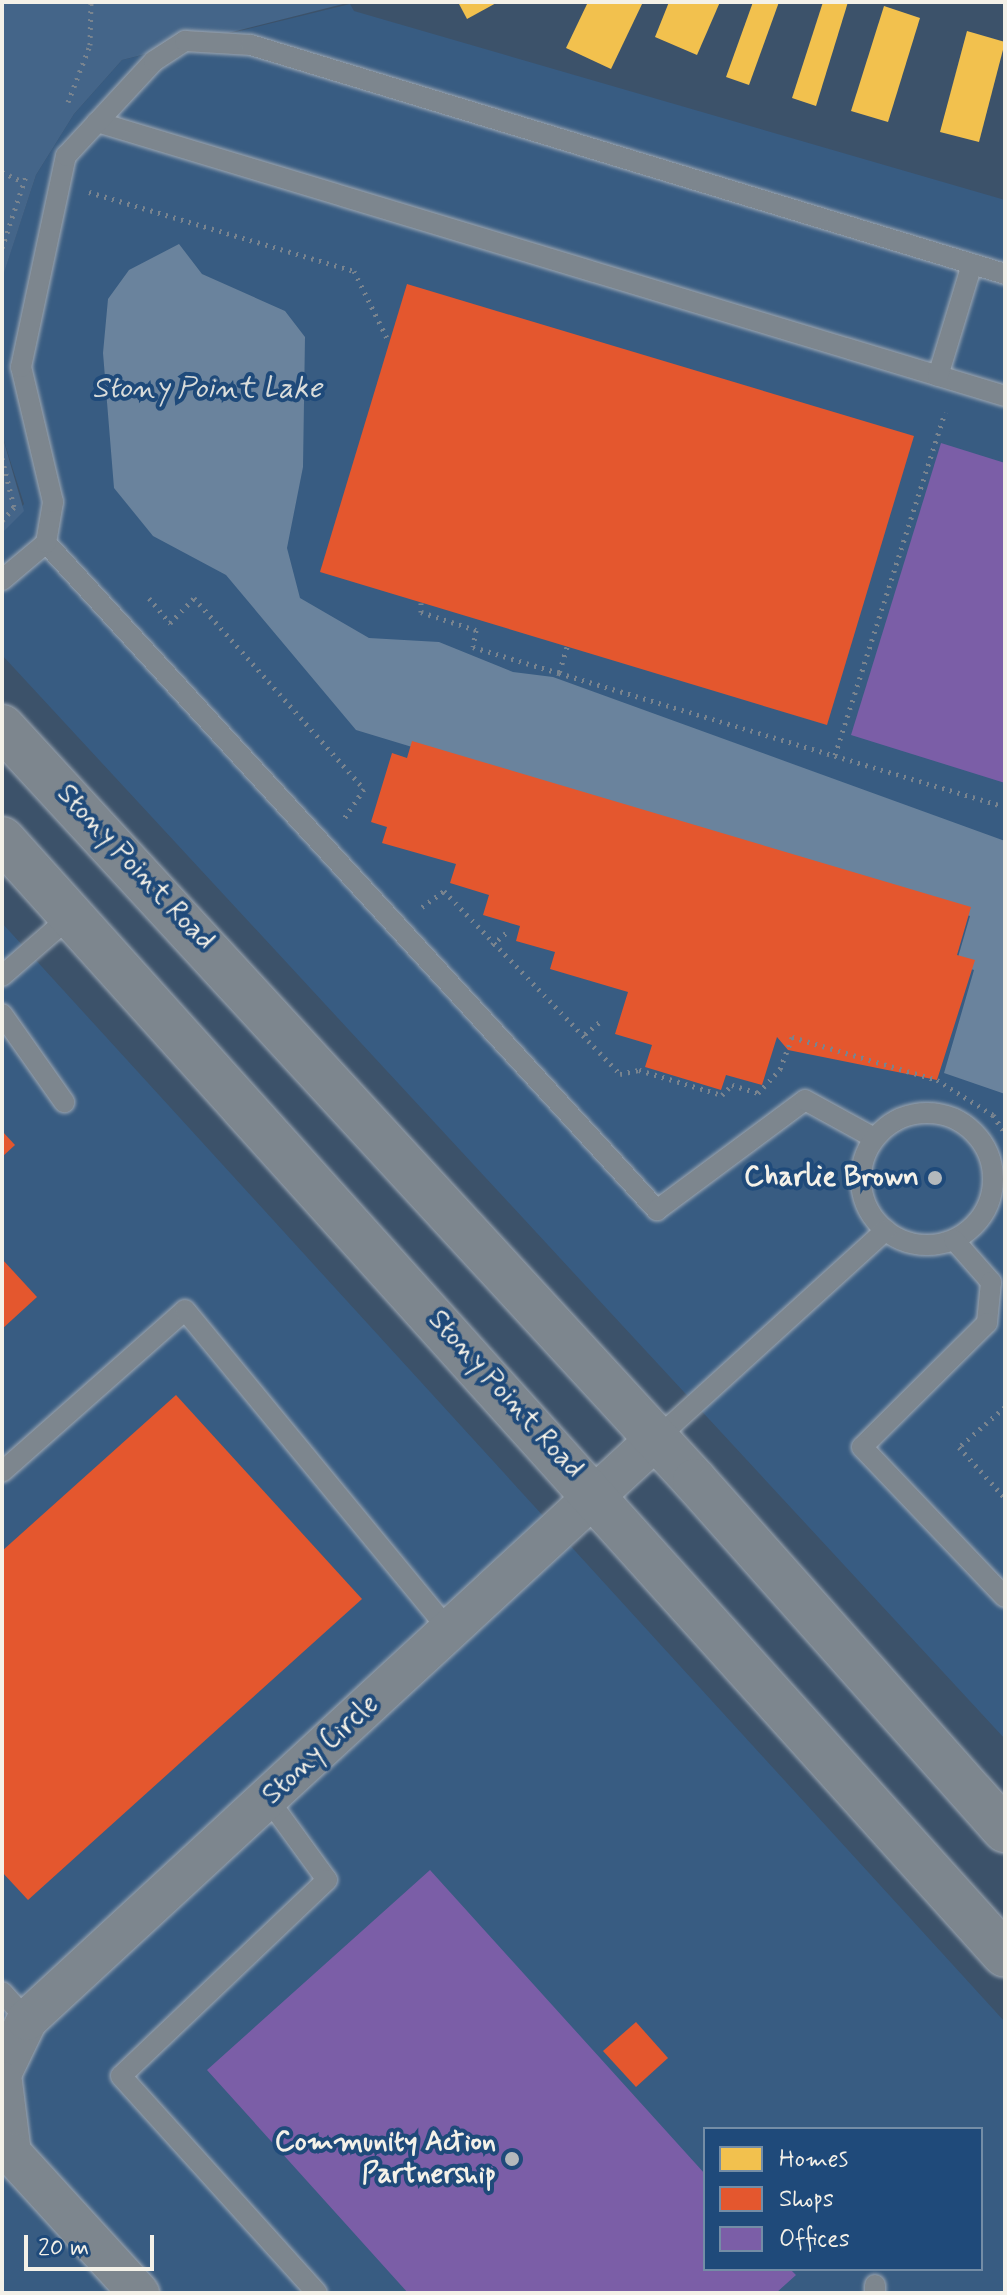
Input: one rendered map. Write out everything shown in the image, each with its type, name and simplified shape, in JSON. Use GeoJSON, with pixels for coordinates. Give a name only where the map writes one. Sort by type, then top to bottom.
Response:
{"type":"FeatureCollection","features":[{"type":"Feature","properties":{"kind":"main road","name":"Stony Point Road"},"geometry":{"type":"LineString","coordinates":[[2,727],[655,1440],[1005,1830]]}},
{"type":"Feature","properties":{"kind":"main road","name":"Stony Point Road"},"geometry":{"type":"LineString","coordinates":[[2,839],[596,1496],[1005,1955]]}},
{"type":"Feature","properties":{"kind":"street","name":"Stony Circle"},"geometry":{"type":"LineString","coordinates":[[2,2072],[14,2006],[268,1799],[655,1440]]}},
{"type":"Feature","properties":{"kind":"street"},"geometry":{"type":"LineString","coordinates":[[2,2082],[6,2148],[139,2293]]}},
{"type":"Feature","properties":{"kind":"lane"},"geometry":{"type":"LineString","coordinates":[[2,580],[46,543],[53,502],[21,367],[66,156],[154,61],[185,41],[216,38],[1005,274]]}},
{"type":"Feature","properties":{"kind":"lane"},"geometry":{"type":"LineString","coordinates":[[97,122],[1005,396]]}},
{"type":"Feature","properties":{"kind":"lane"},"geometry":{"type":"LineString","coordinates":[[938,376],[972,264]]}},
{"type":"Feature","properties":{"kind":"lane"},"geometry":{"type":"LineString","coordinates":[[46,543],[657,1210],[805,1100],[874,1138]]}},
{"type":"Feature","properties":{"kind":"lane"},"geometry":{"type":"LineString","coordinates":[[2,976],[72,915]]}},
{"type":"Feature","properties":{"kind":"lane"},"geometry":{"type":"LineString","coordinates":[[2,1014],[64,1102]]}},
{"type":"Feature","properties":{"kind":"lane"},"geometry":{"type":"LineString","coordinates":[[912,1114],[956,1119],[975,1132],[993,1171],[993,1191],[972,1228],[954,1240],[912,1244],[886,1230],[864,1203],[860,1180],[874,1138],[912,1114]]}},
{"type":"Feature","properties":{"kind":"lane"},"geometry":{"type":"LineString","coordinates":[[655,1440],[886,1230]]}},
{"type":"Feature","properties":{"kind":"lane"},"geometry":{"type":"LineString","coordinates":[[954,1240],[991,1282],[987,1323],[862,1447],[1005,1597]]}},
{"type":"Feature","properties":{"kind":"lane"},"geometry":{"type":"LineString","coordinates":[[2,1472],[185,1310],[450,1631]]}},
{"type":"Feature","properties":{"kind":"lane"},"geometry":{"type":"LineString","coordinates":[[268,1799],[327,1880],[121,2076],[317,2293]]}},
{"type":"Feature","properties":{"kind":"path"},"geometry":{"type":"LineString","coordinates":[[2,172],[23,182]]}},
{"type":"Feature","properties":{"kind":"path"},"geometry":{"type":"LineString","coordinates":[[84,191],[354,271],[389,342]]}},
{"type":"Feature","properties":{"kind":"path"},"geometry":{"type":"LineString","coordinates":[[835,755],[945,412],[938,376]]}},
{"type":"Feature","properties":{"kind":"path"},"geometry":{"type":"LineString","coordinates":[[2,458],[14,507],[2,521]]}},
{"type":"Feature","properties":{"kind":"path"},"geometry":{"type":"LineString","coordinates":[[149,598],[170,623],[194,598],[364,789],[341,817],[351,828]]}},
{"type":"Feature","properties":{"kind":"path"},"geometry":{"type":"LineString","coordinates":[[421,603],[421,612],[476,630],[473,647],[1005,807]]}},
{"type":"Feature","properties":{"kind":"path"},"geometry":{"type":"LineString","coordinates":[[559,673],[567,647]]}},
{"type":"Feature","properties":{"kind":"path"},"geometry":{"type":"LineString","coordinates":[[412,896],[422,907],[444,891],[522,979],[535,977],[620,1074],[639,1070],[722,1095],[732,1085],[758,1093],[780,1069],[792,1037],[937,1080],[993,1115],[1005,1133]]}},
{"type":"Feature","properties":{"kind":"path"},"geometry":{"type":"LineString","coordinates":[[492,945],[509,930]]}},
{"type":"Feature","properties":{"kind":"path"},"geometry":{"type":"LineString","coordinates":[[585,1034],[600,1022]]}},
{"type":"Feature","properties":{"kind":"path"},"geometry":{"type":"LineString","coordinates":[[1005,1407],[959,1447],[1005,1498]]}},
{"type":"Feature","properties":{"kind":"shaded area"},"geometry":{"type":"Polygon","coordinates":[[[2,2],[351,2],[122,60],[74,114],[36,175],[2,279],[2,2]]]}},
{"type":"Feature","properties":{"kind":"shaded area"},"geometry":{"type":"Polygon","coordinates":[[[350,4],[354,11],[1005,200],[1005,1739],[2,655],[2,533],[24,504],[2,435],[2,278],[36,175],[74,114],[122,60],[350,4]]]}},
{"type":"Feature","properties":{"kind":"shaded area"},"geometry":{"type":"Polygon","coordinates":[[[2,435],[24,511],[2,533],[2,435]]]}},
{"type":"Feature","properties":{"kind":"shaded area"},"geometry":{"type":"Polygon","coordinates":[[[2,923],[1005,2022],[1005,2293],[2,2293],[2,923]]]}},
{"type":"Feature","properties":{"kind":"water","name":"Stony Point Lake"},"geometry":{"type":"Polygon","coordinates":[[[179,244],[202,274],[285,311],[305,337],[303,467],[287,548],[300,598],[369,638],[439,642],[513,672],[553,677],[1005,841],[1005,1094],[944,1073],[974,970],[956,964],[970,916],[356,730],[226,575],[153,536],[114,488],[103,353],[108,299],[129,270],[179,244]]]}},
{"type":"Feature","properties":{"kind":"building: Homes"},"geometry":{"type":"Polygon","coordinates":[[[458,2],[498,2],[467,19],[458,2]]]}},
{"type":"Feature","properties":{"kind":"building: Homes"},"geometry":{"type":"Polygon","coordinates":[[[588,2],[643,2],[611,69],[566,48],[588,2]]]}},
{"type":"Feature","properties":{"kind":"building: Homes"},"geometry":{"type":"Polygon","coordinates":[[[669,2],[720,2],[697,55],[655,37],[669,2]]]}},
{"type":"Feature","properties":{"kind":"building: Homes"},"geometry":{"type":"Polygon","coordinates":[[[753,2],[779,2],[749,85],[726,77],[753,2]]]}},
{"type":"Feature","properties":{"kind":"building: Homes"},"geometry":{"type":"Polygon","coordinates":[[[823,2],[848,2],[816,106],[792,98],[823,2]]]}},
{"type":"Feature","properties":{"kind":"building: Homes"},"geometry":{"type":"Polygon","coordinates":[[[884,6],[920,18],[888,122],[851,111],[884,6]]]}},
{"type":"Feature","properties":{"kind":"building: Homes"},"geometry":{"type":"Polygon","coordinates":[[[967,31],[1005,42],[979,142],[940,132],[967,31]]]}},
{"type":"Feature","properties":{"kind":"building: Shops"},"geometry":{"type":"Polygon","coordinates":[[[407,284],[914,436],[827,725],[320,572],[407,284]]]}},
{"type":"Feature","properties":{"kind":"building: Shops"},"geometry":{"type":"Polygon","coordinates":[[[412,741],[971,907],[957,955],[975,960],[937,1080],[788,1050],[777,1037],[762,1085],[726,1075],[721,1090],[645,1067],[652,1045],[615,1034],[628,992],[550,969],[555,952],[516,941],[520,926],[483,915],[489,895],[450,883],[456,864],[382,843],[387,827],[371,822],[392,753],[407,758],[412,741]]]}},
{"type":"Feature","properties":{"kind":"building: Shops"},"geometry":{"type":"Polygon","coordinates":[[[2,1131],[15,1145],[2,1157],[2,1131]]]}},
{"type":"Feature","properties":{"kind":"building: Shops"},"geometry":{"type":"Polygon","coordinates":[[[2,1259],[37,1297],[2,1329],[2,1259]]]}},
{"type":"Feature","properties":{"kind":"building: Shops"},"geometry":{"type":"Polygon","coordinates":[[[176,1395],[362,1599],[28,1900],[2,1872],[2,1551],[176,1395]]]}},
{"type":"Feature","properties":{"kind":"building: Shops"},"geometry":{"type":"Polygon","coordinates":[[[636,2022],[668,2058],[636,2087],[603,2051],[636,2022]]]}},
{"type":"Feature","properties":{"kind":"building: Offices"},"geometry":{"type":"Polygon","coordinates":[[[941,443],[1005,463],[1005,783],[851,735],[941,443]]]}},
{"type":"Feature","properties":{"kind":"building: Offices"},"geometry":{"type":"Polygon","coordinates":[[[430,1870],[703,2172],[703,2271],[792,2271],[796,2275],[776,2293],[408,2293],[207,2070],[430,1870]]]}},
{"type":"Feature","properties":{"kind":"place","name":"Charlie Brown"},"geometry":{"type":"Point","coordinates":[935,1178]}},
{"type":"Feature","properties":{"kind":"place","name":"Community Action Partnership"},"geometry":{"type":"Point","coordinates":[512,2159]}}]}
